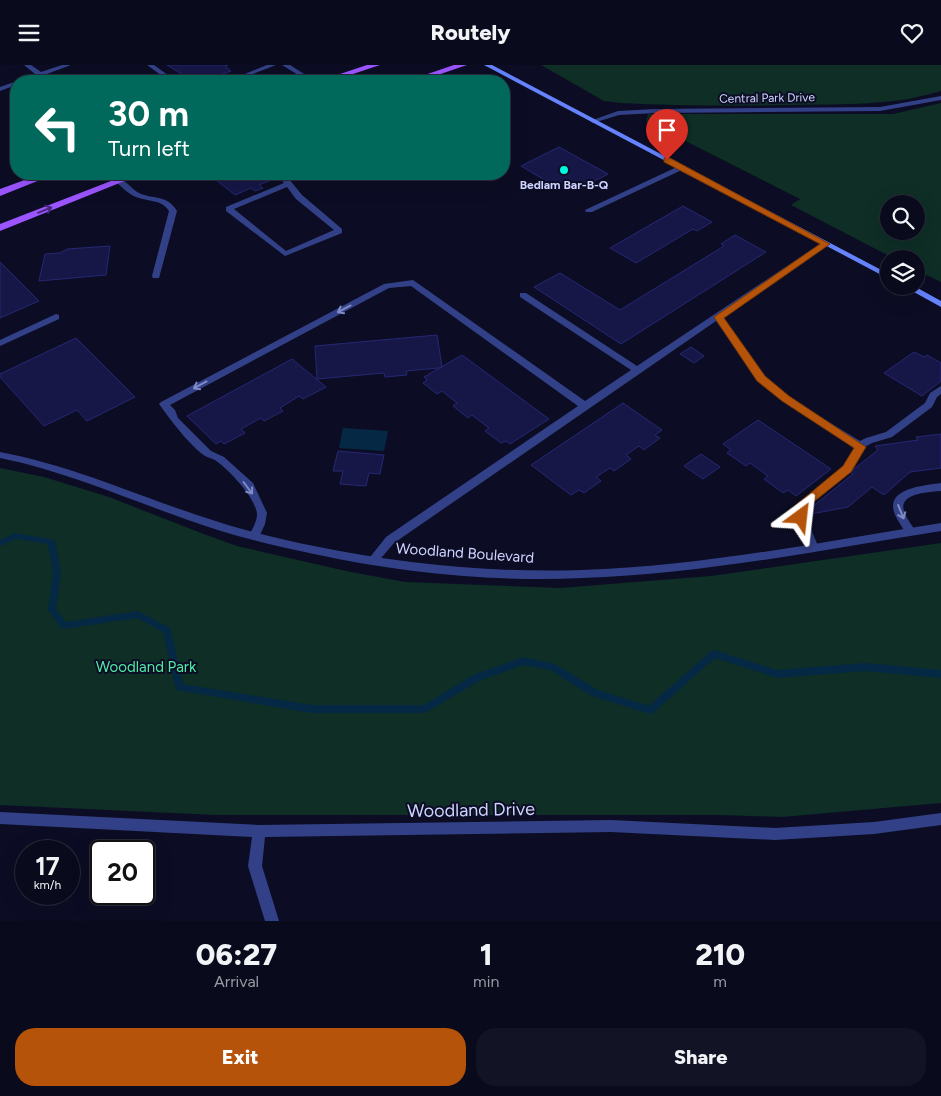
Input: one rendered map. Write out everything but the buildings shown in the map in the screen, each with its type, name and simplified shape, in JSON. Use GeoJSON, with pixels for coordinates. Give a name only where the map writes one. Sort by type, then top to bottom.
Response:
{"type":"FeatureCollection","features":[{"type":"Feature","properties":{"kind":"main road"},"geometry":{"type":"LineString","coordinates":[[343,75],[376,65]]}},
{"type":"Feature","properties":{"kind":"main road"},"geometry":{"type":"LineString","coordinates":[[430,75],[463,65]]}},
{"type":"Feature","properties":{"kind":"main road"},"geometry":{"type":"LineString","coordinates":[[487,65],[506,75]]}},
{"type":"Feature","properties":{"kind":"main road"},"geometry":{"type":"LineString","coordinates":[[510,77],[880,272]]}},
{"type":"Feature","properties":{"kind":"main road"},"geometry":{"type":"LineString","coordinates":[[0,193],[34,180]]}},
{"type":"Feature","properties":{"kind":"main road"},"geometry":{"type":"LineString","coordinates":[[0,228],[119,180]]}},
{"type":"Feature","properties":{"kind":"main road"},"geometry":{"type":"LineString","coordinates":[[924,295],[941,304]]}},
{"type":"Feature","properties":{"kind":"street"},"geometry":{"type":"LineString","coordinates":[[27,65],[40,75],[68,65]]}},
{"type":"Feature","properties":{"kind":"street"},"geometry":{"type":"LineString","coordinates":[[150,65],[164,75]]}},
{"type":"Feature","properties":{"kind":"street"},"geometry":{"type":"LineString","coordinates":[[246,75],[273,65]]}},
{"type":"Feature","properties":{"kind":"street"},"geometry":{"type":"LineString","coordinates":[[285,65],[302,75]]}},
{"type":"Feature","properties":{"kind":"street","name":"Central Park Drive"},"geometry":{"type":"LineString","coordinates":[[593,121],[618,113],[656,111],[880,109],[941,98]]}},
{"type":"Feature","properties":{"kind":"street"},"geometry":{"type":"LineString","coordinates":[[589,210],[682,168]]}},
{"type":"Feature","properties":{"kind":"street"},"geometry":{"type":"LineString","coordinates":[[119,180],[131,191],[166,203],[173,211],[156,276]]}},
{"type":"Feature","properties":{"kind":"street"},"geometry":{"type":"LineString","coordinates":[[286,180],[339,231],[285,254],[229,209],[288,184]]}},
{"type":"Feature","properties":{"kind":"street"},"geometry":{"type":"LineString","coordinates":[[372,561],[390,540],[637,370],[826,244]]}},
{"type":"Feature","properties":{"kind":"street"},"geometry":{"type":"LineString","coordinates":[[254,536],[260,524],[262,513],[249,486],[221,459],[208,453],[174,419],[172,412],[164,404],[387,286],[413,283],[585,406]]}},
{"type":"Feature","properties":{"kind":"street"},"geometry":{"type":"LineString","coordinates":[[523,295],[637,370]]}},
{"type":"Feature","properties":{"kind":"street"},"geometry":{"type":"LineString","coordinates":[[0,343],[56,317]]}},
{"type":"Feature","properties":{"kind":"street"},"geometry":{"type":"LineString","coordinates":[[718,317],[761,378],[785,399],[860,447]]}},
{"type":"Feature","properties":{"kind":"street"},"geometry":{"type":"LineString","coordinates":[[813,546],[801,517],[801,507],[847,469],[860,447],[869,440],[889,435],[929,405],[934,395],[941,389]]}},
{"type":"Feature","properties":{"kind":"street","name":"Woodland Boulevard"},"geometry":{"type":"LineString","coordinates":[[0,455],[52,466],[89,477],[179,513],[254,536],[315,551],[440,570],[566,574],[620,572],[941,527]]}},
{"type":"Feature","properties":{"kind":"street"},"geometry":{"type":"LineString","coordinates":[[911,531],[898,509],[897,503],[900,498],[916,491],[941,487]]}},
{"type":"Feature","properties":{"kind":"street","name":"Woodland Drive"},"geometry":{"type":"LineString","coordinates":[[0,818],[259,831],[611,826],[775,834],[874,828],[941,819]]}},
{"type":"Feature","properties":{"kind":"street"},"geometry":{"type":"LineString","coordinates":[[259,831],[255,866],[272,921]]}},
{"type":"Feature","properties":{"kind":"green space"},"geometry":{"type":"Polygon","coordinates":[[[541,65],[941,65],[941,91],[886,102],[849,104],[664,105],[621,103],[604,101],[541,65]]]}},
{"type":"Feature","properties":{"kind":"green space"},"geometry":{"type":"Polygon","coordinates":[[[941,103],[941,282],[925,274],[925,250],[880,251],[791,205],[800,199],[646,121],[648,114],[893,114],[941,103]]]}},
{"type":"Feature","properties":{"kind":"green space","name":"Woodland Park"},"geometry":{"type":"Polygon","coordinates":[[[0,468],[44,477],[109,497],[237,546],[346,571],[405,582],[560,588],[711,576],[941,543],[941,803],[782,817],[721,815],[215,815],[0,805],[0,468]]]}},
{"type":"Feature","properties":{"kind":"water"},"geometry":{"type":"Polygon","coordinates":[[[343,428],[388,431],[384,451],[339,448],[343,428]]]}},
{"type":"Feature","properties":{"kind":"waterway"},"geometry":{"type":"LineString","coordinates":[[0,543],[15,536],[52,542],[57,573],[52,610],[64,626],[138,614],[167,630],[179,687],[312,709],[425,709],[476,678],[523,661],[552,667],[595,693],[650,710],[714,654],[777,674],[866,667],[941,674]]}},
{"type":"Feature","properties":{"kind":"place","name":"Bedlam Bar-B-Q"},"geometry":{"type":"Point","coordinates":[564,170]}},
{"type":"Feature","properties":{"kind":"route"},"geometry":{"type":"LineString","coordinates":[[667,160],[826,244],[718,317],[761,378],[785,399],[860,447],[847,469],[801,507],[799,511],[801,517]]}}]}
